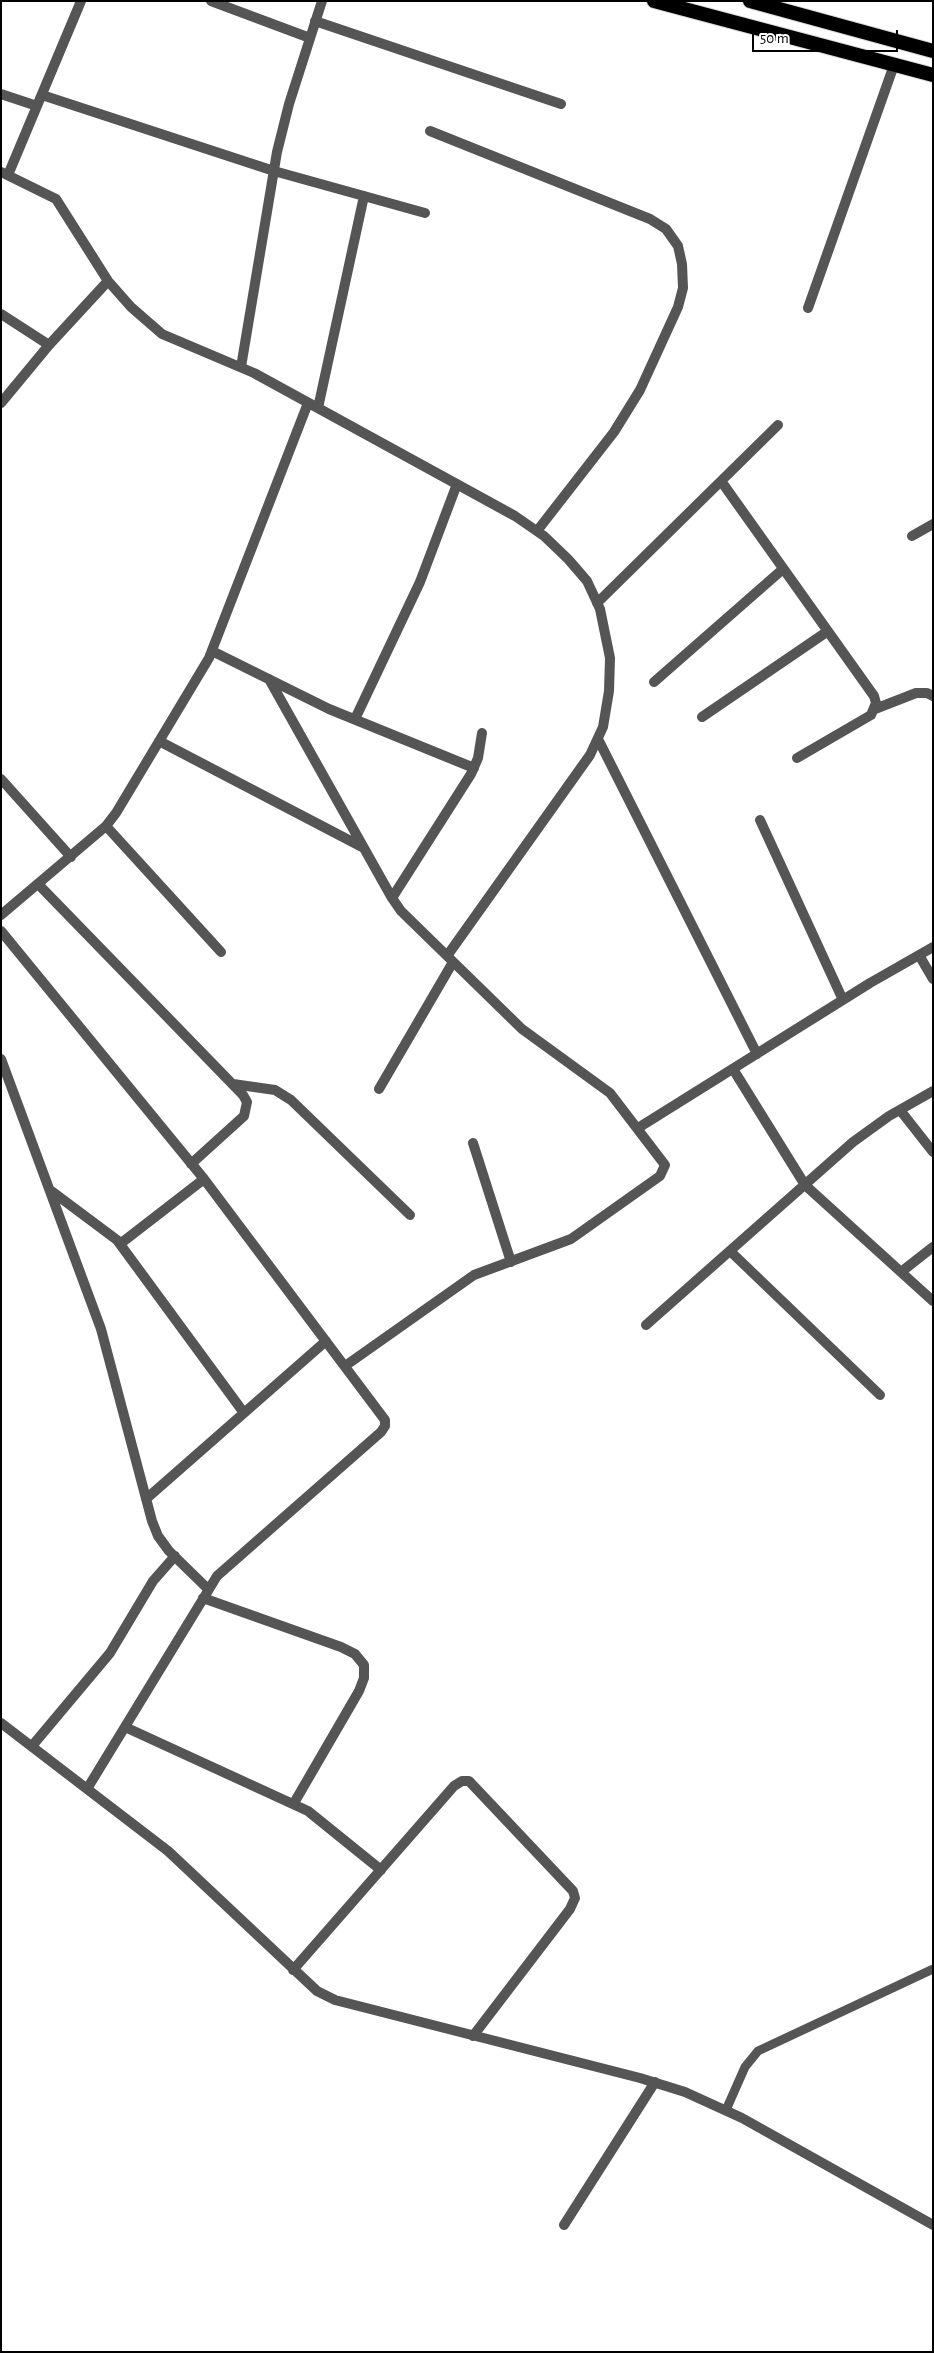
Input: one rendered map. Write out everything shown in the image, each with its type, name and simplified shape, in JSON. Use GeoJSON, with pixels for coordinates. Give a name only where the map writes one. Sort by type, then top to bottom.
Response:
{"type":"FeatureCollection","features":[{"type":"Feature","properties":{"kind":"highway"},"geometry":{"type":"LineString","coordinates":[[654,1],[933,76]]}},
{"type":"Feature","properties":{"kind":"highway"},"geometry":{"type":"LineString","coordinates":[[750,1],[933,51]]}},
{"type":"Feature","properties":{"kind":"street"},"geometry":{"type":"LineString","coordinates":[[81,1],[42,95],[4,174],[56,199],[108,281],[140,317],[162,334],[241,367],[514,516],[537,531],[568,559],[587,581],[597,603],[610,658],[609,691],[603,727],[598,739],[590,755],[450,959],[379,1089]]}},
{"type":"Feature","properties":{"kind":"street"},"geometry":{"type":"LineString","coordinates":[[210,1],[310,38]]}},
{"type":"Feature","properties":{"kind":"street"},"geometry":{"type":"LineString","coordinates":[[241,367],[274,171],[289,104],[322,1]]}},
{"type":"Feature","properties":{"kind":"street"},"geometry":{"type":"LineString","coordinates":[[315,21],[561,104]]}},
{"type":"Feature","properties":{"kind":"street"},"geometry":{"type":"LineString","coordinates":[[808,308],[894,65]]}},
{"type":"Feature","properties":{"kind":"street"},"geometry":{"type":"LineString","coordinates":[[1,94],[37,106]]}},
{"type":"Feature","properties":{"kind":"street"},"geometry":{"type":"LineString","coordinates":[[42,95],[274,171],[425,213]]}},
{"type":"Feature","properties":{"kind":"street"},"geometry":{"type":"LineString","coordinates":[[430,131],[650,219],[666,229],[678,246],[683,288],[678,307],[640,390],[614,432],[537,531]]}},
{"type":"Feature","properties":{"kind":"street"},"geometry":{"type":"LineString","coordinates":[[1,915],[106,826],[116,813],[212,651],[313,405],[364,196]]}},
{"type":"Feature","properties":{"kind":"street"},"geometry":{"type":"LineString","coordinates":[[1,402],[49,344],[108,281]]}},
{"type":"Feature","properties":{"kind":"street"},"geometry":{"type":"LineString","coordinates":[[1,314],[49,344]]}},
{"type":"Feature","properties":{"kind":"street"},"geometry":{"type":"LineString","coordinates":[[597,603],[778,425]]}},
{"type":"Feature","properties":{"kind":"street"},"geometry":{"type":"LineString","coordinates":[[721,481],[874,696],[876,703],[871,715],[797,758]]}},
{"type":"Feature","properties":{"kind":"street"},"geometry":{"type":"LineString","coordinates":[[355,719],[420,582],[457,484]]}},
{"type":"Feature","properties":{"kind":"street"},"geometry":{"type":"LineString","coordinates":[[912,536],[933,524]]}},
{"type":"Feature","properties":{"kind":"street"},"geometry":{"type":"LineString","coordinates":[[654,682],[784,569]]}},
{"type":"Feature","properties":{"kind":"street"},"geometry":{"type":"LineString","coordinates":[[702,717],[828,631]]}},
{"type":"Feature","properties":{"kind":"street"},"geometry":{"type":"LineString","coordinates":[[212,651],[329,709],[474,768]]}},
{"type":"Feature","properties":{"kind":"street"},"geometry":{"type":"LineString","coordinates":[[268,679],[392,898],[402,911],[522,1029],[610,1093],[662,1159],[664,1165],[660,1176],[571,1239],[486,1270],[467,1279],[345,1366]]}},
{"type":"Feature","properties":{"kind":"street"},"geometry":{"type":"LineString","coordinates":[[875,709],[916,693],[927,693],[933,696]]}},
{"type":"Feature","properties":{"kind":"street"},"geometry":{"type":"LineString","coordinates":[[392,898],[474,768],[478,758],[482,734]]}},
{"type":"Feature","properties":{"kind":"street"},"geometry":{"type":"LineString","coordinates":[[598,739],[757,1054]]}},
{"type":"Feature","properties":{"kind":"street"},"geometry":{"type":"LineString","coordinates":[[159,741],[364,848]]}},
{"type":"Feature","properties":{"kind":"street"},"geometry":{"type":"LineString","coordinates":[[1,779],[70,857]]}},
{"type":"Feature","properties":{"kind":"street"},"geometry":{"type":"LineString","coordinates":[[760,820],[842,1000]]}},
{"type":"Feature","properties":{"kind":"street"},"geometry":{"type":"LineString","coordinates":[[106,826],[221,952]]}},
{"type":"Feature","properties":{"kind":"street"},"geometry":{"type":"LineString","coordinates":[[38,884],[233,1084],[247,1102],[244,1116],[191,1164]]}},
{"type":"Feature","properties":{"kind":"street"},"geometry":{"type":"LineString","coordinates":[[1,931],[204,1179],[382,1415],[385,1426],[381,1432],[228,1566],[205,1594],[87,1789]]}},
{"type":"Feature","properties":{"kind":"street"},"geometry":{"type":"LineString","coordinates":[[638,1128],[842,1000],[933,947]]}},
{"type":"Feature","properties":{"kind":"street"},"geometry":{"type":"LineString","coordinates":[[918,955],[933,979]]}},
{"type":"Feature","properties":{"kind":"street"},"geometry":{"type":"LineString","coordinates":[[1,1059],[101,1329],[158,1536],[205,1594],[341,1647],[355,1654],[364,1665],[364,1678],[359,1691],[294,1803]]}},
{"type":"Feature","properties":{"kind":"street"},"geometry":{"type":"LineString","coordinates":[[733,1069],[805,1184],[933,1301]]}},
{"type":"Feature","properties":{"kind":"street"},"geometry":{"type":"LineString","coordinates":[[233,1084],[275,1090],[291,1100],[410,1215]]}},
{"type":"Feature","properties":{"kind":"street"},"geometry":{"type":"LineString","coordinates":[[646,1325],[853,1142],[900,1110],[933,1091]]}},
{"type":"Feature","properties":{"kind":"street"},"geometry":{"type":"LineString","coordinates":[[900,1110],[933,1152]]}},
{"type":"Feature","properties":{"kind":"street"},"geometry":{"type":"LineString","coordinates":[[473,1144],[511,1262]]}},
{"type":"Feature","properties":{"kind":"street"},"geometry":{"type":"LineString","coordinates":[[120,1244],[204,1179]]}},
{"type":"Feature","properties":{"kind":"street"},"geometry":{"type":"LineString","coordinates":[[50,1189],[111,1234],[120,1244],[244,1413]]}},
{"type":"Feature","properties":{"kind":"street"},"geometry":{"type":"LineString","coordinates":[[901,1272],[933,1246]]}},
{"type":"Feature","properties":{"kind":"street"},"geometry":{"type":"LineString","coordinates":[[730,1251],[880,1396]]}},
{"type":"Feature","properties":{"kind":"street"},"geometry":{"type":"LineString","coordinates":[[146,1498],[326,1341]]}},
{"type":"Feature","properties":{"kind":"street"},"geometry":{"type":"LineString","coordinates":[[32,1746],[110,1653],[153,1582],[175,1556]]}},
{"type":"Feature","properties":{"kind":"street"},"geometry":{"type":"LineString","coordinates":[[1,1723],[168,1851],[317,1991],[335,2000],[655,2082],[685,2092],[726,2110],[933,2225]]}},
{"type":"Feature","properties":{"kind":"street"},"geometry":{"type":"LineString","coordinates":[[125,1727],[294,1803],[320,1818],[381,1870]]}},
{"type":"Feature","properties":{"kind":"street"},"geometry":{"type":"LineString","coordinates":[[293,1970],[454,1786],[462,1781],[469,1781],[573,1892],[575,1898],[570,1909],[473,2036]]}},
{"type":"Feature","properties":{"kind":"street"},"geometry":{"type":"LineString","coordinates":[[564,2225],[655,2082]]}},
{"type":"Feature","properties":{"kind":"lane"},"geometry":{"type":"LineString","coordinates":[[726,2110],[745,2067],[758,2051],[933,1969]]}}]}
